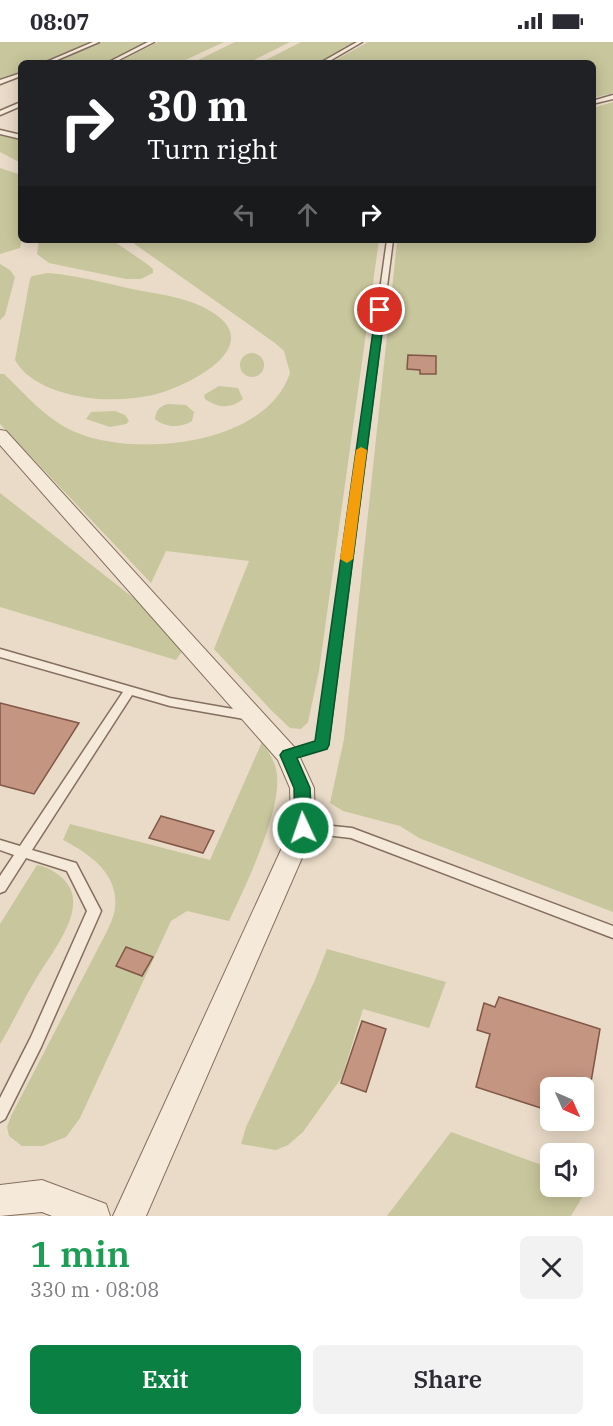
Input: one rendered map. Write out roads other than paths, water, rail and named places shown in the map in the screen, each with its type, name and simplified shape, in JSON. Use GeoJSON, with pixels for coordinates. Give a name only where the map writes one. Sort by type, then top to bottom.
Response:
{"type":"FeatureCollection","features":[{"type":"Feature","properties":{"kind":"street"},"geometry":{"type":"LineString","coordinates":[[0,435],[288,755],[302,788],[303,828],[129,1216]]}},
{"type":"Feature","properties":{"kind":"street"},"geometry":{"type":"LineString","coordinates":[[0,1201],[42,1196],[94,1216]]}},
{"type":"Feature","properties":{"kind":"lane"},"geometry":{"type":"LineString","coordinates":[[53,60],[97,42]]}},
{"type":"Feature","properties":{"kind":"lane"},"geometry":{"type":"LineString","coordinates":[[115,60],[152,42]]}},
{"type":"Feature","properties":{"kind":"lane"},"geometry":{"type":"LineString","coordinates":[[327,60],[360,42]]}},
{"type":"Feature","properties":{"kind":"lane"},"geometry":{"type":"LineString","coordinates":[[0,82],[18,75]]}},
{"type":"Feature","properties":{"kind":"lane"},"geometry":{"type":"LineString","coordinates":[[596,102],[613,97]]}},
{"type":"Feature","properties":{"kind":"lane"},"geometry":{"type":"LineString","coordinates":[[0,113],[18,105]]}},
{"type":"Feature","properties":{"kind":"lane"},"geometry":{"type":"LineString","coordinates":[[0,132],[18,136]]}},
{"type":"Feature","properties":{"kind":"lane"},"geometry":{"type":"LineString","coordinates":[[288,755],[322,745],[390,243]]}},
{"type":"Feature","properties":{"kind":"lane"},"geometry":{"type":"LineString","coordinates":[[0,653],[170,702],[252,716]]}},
{"type":"Feature","properties":{"kind":"lane"},"geometry":{"type":"LineString","coordinates":[[0,887],[130,690]]}},
{"type":"Feature","properties":{"kind":"lane"},"geometry":{"type":"LineString","coordinates":[[303,828],[352,833],[613,932]]}},
{"type":"Feature","properties":{"kind":"lane"},"geometry":{"type":"LineString","coordinates":[[0,845],[71,867],[94,911],[36,1042],[0,1114]]}}]}
